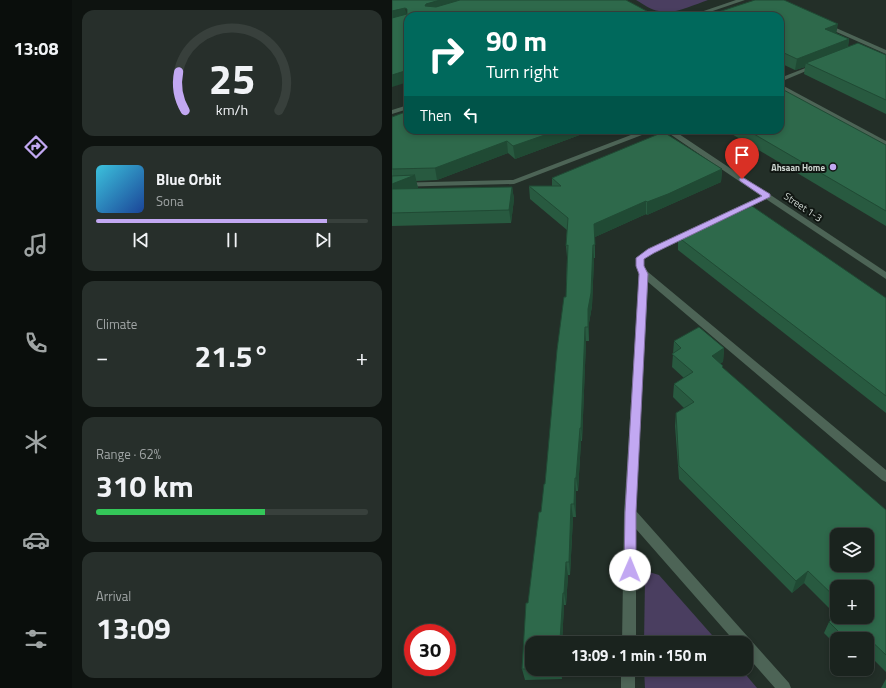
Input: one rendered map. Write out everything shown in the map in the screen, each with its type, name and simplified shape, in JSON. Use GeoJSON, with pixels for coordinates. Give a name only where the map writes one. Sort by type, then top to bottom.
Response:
{"type":"FeatureCollection","features":[{"type":"Feature","properties":{"kind":"street"},"geometry":{"type":"LineString","coordinates":[[704,12],[742,0]]}},
{"type":"Feature","properties":{"kind":"street"},"geometry":{"type":"LineString","coordinates":[[821,23],[886,52]]}},
{"type":"Feature","properties":{"kind":"street"},"geometry":{"type":"LineString","coordinates":[[864,48],[871,45]]}},
{"type":"Feature","properties":{"kind":"street"},"geometry":{"type":"LineString","coordinates":[[784,78],[822,64]]}},
{"type":"Feature","properties":{"kind":"street"},"geometry":{"type":"LineString","coordinates":[[784,88],[886,144]]}},
{"type":"Feature","properties":{"kind":"street"},"geometry":{"type":"LineString","coordinates":[[392,112],[404,108]]}},
{"type":"Feature","properties":{"kind":"street"},"geometry":{"type":"LineString","coordinates":[[392,185],[514,182],[640,134]]}},
{"type":"Feature","properties":{"kind":"street","name":"Street 1-3"},"geometry":{"type":"LineString","coordinates":[[674,134],[886,276]]}},
{"type":"Feature","properties":{"kind":"street"},"geometry":{"type":"LineString","coordinates":[[767,196],[651,251],[640,258],[640,266],[644,274],[886,476]]}},
{"type":"Feature","properties":{"kind":"street"},"geometry":{"type":"LineString","coordinates":[[629,636],[630,512],[644,274]]}},
{"type":"Feature","properties":{"kind":"street"},"geometry":{"type":"LineString","coordinates":[[630,512],[738,636]]}},
{"type":"Feature","properties":{"kind":"street"},"geometry":{"type":"LineString","coordinates":[[753,653],[784,688]]}},
{"type":"Feature","properties":{"kind":"street"},"geometry":{"type":"LineString","coordinates":[[628,676],[628,688]]}},
{"type":"Feature","properties":{"kind":"shaded area"},"geometry":{"type":"Polygon","coordinates":[[[636,0],[708,0],[677,11],[665,12],[647,7],[636,0]]]}},
{"type":"Feature","properties":{"kind":"shaded area"},"geometry":{"type":"Polygon","coordinates":[[[649,572],[659,575],[713,636],[644,636],[645,579],[649,572]]]}},
{"type":"Feature","properties":{"kind":"shaded area"},"geometry":{"type":"Polygon","coordinates":[[[644,676],[747,676],[757,688],[645,688],[644,676]]]}},
{"type":"Feature","properties":{"kind":"building"},"geometry":{"type":"Polygon","coordinates":[[[392,0],[440,0],[426,4],[425,6],[436,7],[460,0],[626,0],[648,12],[407,12],[407,9],[405,8],[392,11],[392,0]]]}},
{"type":"Feature","properties":{"kind":"building"},"geometry":{"type":"Polygon","coordinates":[[[755,0],[784,0],[838,24],[825,29],[849,39],[797,59],[784,53],[784,12],[718,12],[755,0]]]}},
{"type":"Feature","properties":{"kind":"building"},"geometry":{"type":"Polygon","coordinates":[[[404,15],[404,71],[392,75],[392,18],[404,15]]]}},
{"type":"Feature","properties":{"kind":"building"},"geometry":{"type":"Polygon","coordinates":[[[858,43],[886,55],[886,100],[806,63],[858,43]]]}},
{"type":"Feature","properties":{"kind":"building"},"geometry":{"type":"Polygon","coordinates":[[[784,90],[886,145],[886,211],[754,134],[784,134],[784,90]]]}},
{"type":"Feature","properties":{"kind":"building"},"geometry":{"type":"Polygon","coordinates":[[[404,112],[404,134],[548,134],[513,146],[507,141],[435,168],[392,169],[392,117],[404,112]]]}},
{"type":"Feature","properties":{"kind":"building"},"geometry":{"type":"Polygon","coordinates":[[[659,134],[667,134],[722,169],[668,194],[647,202],[646,201],[594,224],[595,245],[593,245],[591,293],[588,309],[588,327],[585,327],[581,428],[575,478],[574,504],[571,504],[569,562],[566,562],[560,636],[525,636],[525,669],[522,669],[526,603],[528,603],[539,512],[541,512],[545,484],[557,350],[564,297],[566,297],[568,245],[566,246],[568,218],[529,186],[561,186],[552,178],[659,134]]]}},
{"type":"Feature","properties":{"kind":"building"},"geometry":{"type":"Polygon","coordinates":[[[415,175],[392,184],[392,176],[415,175]]]}},
{"type":"Feature","properties":{"kind":"building"},"geometry":{"type":"Polygon","coordinates":[[[512,187],[509,210],[392,213],[392,189],[512,187]]]}},
{"type":"Feature","properties":{"kind":"building"},"geometry":{"type":"Polygon","coordinates":[[[752,206],[886,298],[886,396],[678,237],[699,227],[702,229],[752,206]]]}},
{"type":"Feature","properties":{"kind":"building"},"geometry":{"type":"Polygon","coordinates":[[[699,327],[724,348],[712,356],[723,366],[722,367],[886,510],[886,655],[874,644],[874,632],[839,632],[831,624],[874,624],[874,580],[830,580],[830,592],[808,571],[796,581],[679,466],[676,413],[694,402],[674,384],[693,372],[672,354],[681,348],[674,341],[699,327]]]}},
{"type":"Feature","properties":{"kind":"place","name":"Ahsaan Home"},"geometry":{"type":"Point","coordinates":[833,167]}},
{"type":"Feature","properties":{"kind":"route"},"geometry":{"type":"LineString","coordinates":[[630,570],[630,512],[644,274],[640,266],[640,258],[651,251],[767,196],[742,179]]}}]}
